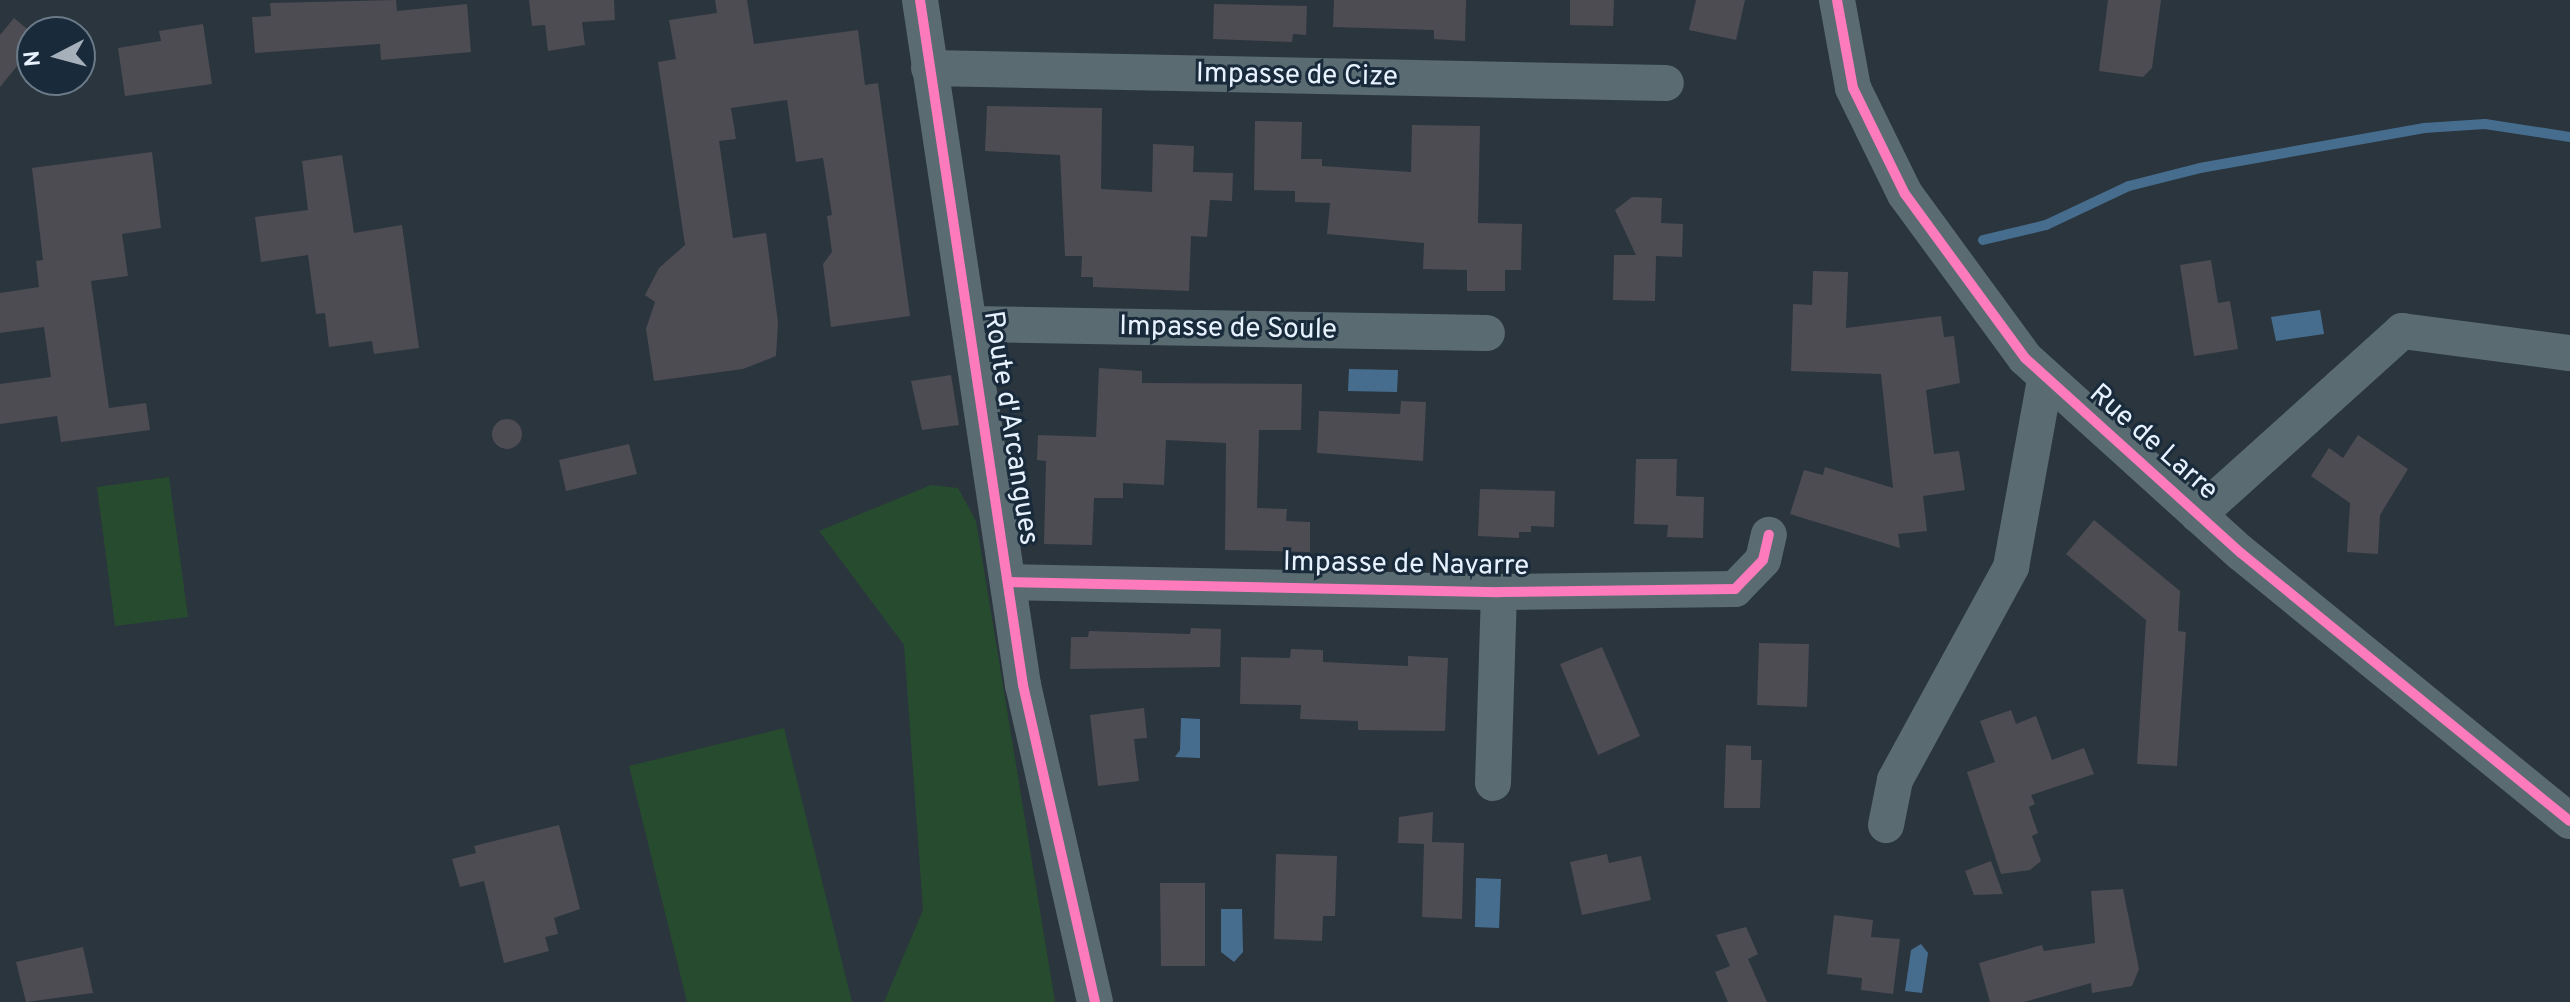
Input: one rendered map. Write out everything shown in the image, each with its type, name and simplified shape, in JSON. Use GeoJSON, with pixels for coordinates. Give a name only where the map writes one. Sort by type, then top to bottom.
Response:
{"type":"FeatureCollection","features":[{"type":"Feature","properties":{"kind":"street","name":"Route d'Arcangues"},"geometry":{"type":"LineString","coordinates":[[920,0],[1009,582],[1045,790],[1095,1002]]}},
{"type":"Feature","properties":{"kind":"street","name":"Rue de Larre"},"geometry":{"type":"LineString","coordinates":[[1837,0],[1853,88],[1905,194],[2045,380],[2198,515],[2570,821]]}},
{"type":"Feature","properties":{"kind":"street","name":"Impasse de Cize"},"geometry":{"type":"LineString","coordinates":[[929,68],[1666,83]]}},
{"type":"Feature","properties":{"kind":"street","name":"Impasse de Soule"},"geometry":{"type":"LineString","coordinates":[[969,324],[1487,333]]}},
{"type":"Feature","properties":{"kind":"street"},"geometry":{"type":"LineString","coordinates":[[2198,515],[2402,331],[2570,353]]}},
{"type":"Feature","properties":{"kind":"street"},"geometry":{"type":"LineString","coordinates":[[1886,825],[1895,780],[2011,567],[2045,380]]}},
{"type":"Feature","properties":{"kind":"street","name":"Impasse de Navarre"},"geometry":{"type":"LineString","coordinates":[[1009,582],[1499,592],[1735,589],[1763,560],[1769,535]]}},
{"type":"Feature","properties":{"kind":"street"},"geometry":{"type":"LineString","coordinates":[[1493,783],[1499,592]]}},
{"type":"Feature","properties":{"kind":"green space"},"geometry":{"type":"Polygon","coordinates":[[[169,477],[188,617],[115,626],[97,487],[169,477]]]}},
{"type":"Feature","properties":{"kind":"green space"},"geometry":{"type":"Polygon","coordinates":[[[931,485],[958,488],[976,521],[1055,1002],[884,1002],[923,910],[904,645],[819,531],[931,485]]]}},
{"type":"Feature","properties":{"kind":"green space"},"geometry":{"type":"Polygon","coordinates":[[[784,728],[852,1002],[687,1002],[629,766],[784,728]]]}},
{"type":"Feature","properties":{"kind":"water"},"geometry":{"type":"Polygon","coordinates":[[[2320,310],[2324,334],[2276,341],[2271,317],[2320,310]]]}},
{"type":"Feature","properties":{"kind":"water"},"geometry":{"type":"Polygon","coordinates":[[[1349,369],[1398,370],[1397,392],[1348,391],[1349,369]]]}},
{"type":"Feature","properties":{"kind":"water"},"geometry":{"type":"Polygon","coordinates":[[[1181,718],[1200,719],[1200,758],[1175,757],[1180,750],[1181,718]]]}},
{"type":"Feature","properties":{"kind":"water"},"geometry":{"type":"Polygon","coordinates":[[[1476,878],[1501,879],[1499,928],[1475,927],[1476,878]]]}},
{"type":"Feature","properties":{"kind":"water"},"geometry":{"type":"Polygon","coordinates":[[[1221,909],[1242,909],[1243,952],[1234,962],[1221,952],[1221,909]]]}},
{"type":"Feature","properties":{"kind":"water"},"geometry":{"type":"Polygon","coordinates":[[[1921,944],[1928,953],[1922,993],[1905,991],[1911,950],[1921,944]]]}},
{"type":"Feature","properties":{"kind":"building"},"geometry":{"type":"Polygon","coordinates":[[[396,0],[397,11],[467,4],[471,52],[381,60],[380,44],[255,53],[252,17],[271,16],[270,3],[396,0]]]}},
{"type":"Feature","properties":{"kind":"building"},"geometry":{"type":"Polygon","coordinates":[[[529,0],[614,0],[615,20],[582,22],[585,45],[548,51],[545,25],[532,26],[529,0]]]}},
{"type":"Feature","properties":{"kind":"building"},"geometry":{"type":"Polygon","coordinates":[[[715,0],[747,0],[754,44],[858,30],[865,85],[878,83],[910,316],[831,327],[823,264],[832,252],[827,216],[832,215],[823,158],[796,162],[787,100],[731,108],[736,139],[719,141],[733,238],[766,233],[778,322],[776,356],[743,369],[654,381],[646,329],[655,302],[645,295],[659,268],[685,245],[658,62],[676,59],[669,20],[717,13],[715,0]]]}},
{"type":"Feature","properties":{"kind":"building"},"geometry":{"type":"Polygon","coordinates":[[[1334,0],[1466,0],[1465,41],[1434,39],[1434,30],[1333,27],[1334,0]]]}},
{"type":"Feature","properties":{"kind":"building"},"geometry":{"type":"Polygon","coordinates":[[[1570,0],[1614,0],[1613,26],[1570,25],[1570,0]]]}},
{"type":"Feature","properties":{"kind":"building"},"geometry":{"type":"Polygon","coordinates":[[[1696,0],[1745,0],[1736,40],[1689,30],[1696,0]]]}},
{"type":"Feature","properties":{"kind":"building"},"geometry":{"type":"Polygon","coordinates":[[[2108,0],[2161,0],[2152,68],[2143,77],[2099,71],[2108,0]]]}},
{"type":"Feature","properties":{"kind":"building"},"geometry":{"type":"Polygon","coordinates":[[[1214,4],[1307,6],[1306,35],[1293,34],[1292,42],[1213,39],[1214,4]]]}},
{"type":"Feature","properties":{"kind":"building"},"geometry":{"type":"Polygon","coordinates":[[[14,18],[16,20],[16,68],[0,87],[0,35],[14,18]]]}},
{"type":"Feature","properties":{"kind":"building"},"geometry":{"type":"Polygon","coordinates":[[[203,24],[212,84],[125,96],[118,48],[161,41],[159,31],[203,24]]]}},
{"type":"Feature","properties":{"kind":"building"},"geometry":{"type":"Polygon","coordinates":[[[987,106],[1102,108],[1101,189],[1152,192],[1153,144],[1194,146],[1193,172],[1233,173],[1232,201],[1210,200],[1207,237],[1191,236],[1189,291],[1093,287],[1093,277],[1081,277],[1082,256],[1065,256],[1060,155],[985,151],[987,106]]]}},
{"type":"Feature","properties":{"kind":"building"},"geometry":{"type":"Polygon","coordinates":[[[1255,121],[1302,122],[1301,159],[1322,159],[1322,166],[1411,172],[1412,125],[1480,126],[1478,223],[1522,224],[1521,270],[1505,270],[1505,291],[1467,291],[1467,270],[1423,269],[1424,243],[1327,234],[1330,203],[1295,202],[1295,191],[1254,190],[1255,121]]]}},
{"type":"Feature","properties":{"kind":"building"},"geometry":{"type":"Polygon","coordinates":[[[152,152],[161,228],[122,234],[128,276],[91,281],[109,408],[146,403],[150,430],[61,442],[57,416],[0,424],[0,384],[51,377],[44,327],[0,333],[0,293],[39,287],[36,261],[43,260],[32,168],[152,152]]]}},
{"type":"Feature","properties":{"kind":"building"},"geometry":{"type":"Polygon","coordinates":[[[342,155],[354,233],[402,225],[419,348],[374,354],[372,341],[329,347],[325,313],[316,314],[308,255],[261,262],[255,217],[308,210],[302,161],[342,155]]]}},
{"type":"Feature","properties":{"kind":"building"},"geometry":{"type":"Polygon","coordinates":[[[1632,197],[1662,198],[1661,223],[1683,224],[1682,257],[1656,256],[1655,301],[1613,300],[1614,255],[1636,255],[1615,210],[1632,197]]]}},
{"type":"Feature","properties":{"kind":"building"},"geometry":{"type":"Polygon","coordinates":[[[2211,260],[2218,303],[2230,301],[2238,349],[2194,356],[2180,265],[2211,260]]]}},
{"type":"Feature","properties":{"kind":"building"},"geometry":{"type":"Polygon","coordinates":[[[1813,271],[1848,272],[1846,328],[1941,316],[1944,337],[1954,336],[1960,383],[1926,390],[1934,454],[1959,451],[1965,490],[1923,496],[1927,531],[1898,534],[1900,548],[1790,514],[1804,470],[1823,475],[1825,467],[1893,488],[1881,374],[1791,371],[1793,304],[1812,305],[1813,271]]]}},
{"type":"Feature","properties":{"kind":"building"},"geometry":{"type":"Polygon","coordinates":[[[1099,368],[1142,371],[1142,383],[1302,384],[1301,430],[1259,430],[1257,508],[1287,509],[1286,521],[1310,522],[1310,552],[1225,550],[1226,443],[1166,440],[1164,485],[1123,483],[1123,498],[1094,498],[1092,545],[1044,544],[1046,461],[1037,460],[1038,435],[1096,437],[1099,368]]]}},
{"type":"Feature","properties":{"kind":"building"},"geometry":{"type":"Polygon","coordinates":[[[951,375],[959,425],[922,430],[911,381],[951,375]]]}},
{"type":"Feature","properties":{"kind":"building"},"geometry":{"type":"Polygon","coordinates":[[[1401,401],[1426,402],[1423,461],[1317,453],[1319,411],[1400,414],[1401,401]]]}},
{"type":"Feature","properties":{"kind":"building"},"geometry":{"type":"Polygon","coordinates":[[[507,419],[518,423],[522,434],[518,445],[507,449],[496,445],[492,434],[496,423],[507,419]]]}},
{"type":"Feature","properties":{"kind":"building"},"geometry":{"type":"Polygon","coordinates":[[[2358,435],[2408,469],[2380,515],[2378,554],[2347,552],[2350,503],[2311,476],[2329,448],[2343,458],[2358,435]]]}},
{"type":"Feature","properties":{"kind":"building"},"geometry":{"type":"Polygon","coordinates":[[[629,444],[637,474],[566,491],[559,460],[629,444]]]}},
{"type":"Feature","properties":{"kind":"building"},"geometry":{"type":"Polygon","coordinates":[[[1636,459],[1677,459],[1676,496],[1704,497],[1703,538],[1667,537],[1668,525],[1634,524],[1636,459]]]}},
{"type":"Feature","properties":{"kind":"building"},"geometry":{"type":"Polygon","coordinates":[[[1480,489],[1555,491],[1554,527],[1531,526],[1531,532],[1519,532],[1519,538],[1478,536],[1480,489]]]}},
{"type":"Feature","properties":{"kind":"building"},"geometry":{"type":"Polygon","coordinates":[[[2094,520],[2180,591],[2178,631],[2186,632],[2177,766],[2137,764],[2146,620],[2066,554],[2094,520]]]}},
{"type":"Feature","properties":{"kind":"building"},"geometry":{"type":"Polygon","coordinates":[[[1191,628],[1221,629],[1220,667],[1070,669],[1071,637],[1088,637],[1089,631],[1190,634],[1191,628]]]}},
{"type":"Feature","properties":{"kind":"building"},"geometry":{"type":"Polygon","coordinates":[[[1759,643],[1809,644],[1807,707],[1757,705],[1759,643]]]}},
{"type":"Feature","properties":{"kind":"building"},"geometry":{"type":"Polygon","coordinates":[[[1602,647],[1640,736],[1598,755],[1560,664],[1602,647]]]}},
{"type":"Feature","properties":{"kind":"building"},"geometry":{"type":"Polygon","coordinates":[[[1291,649],[1323,650],[1323,662],[1408,666],[1408,656],[1448,658],[1445,731],[1358,730],[1358,721],[1300,719],[1301,705],[1240,704],[1241,657],[1290,658],[1291,649]]]}},
{"type":"Feature","properties":{"kind":"building"},"geometry":{"type":"Polygon","coordinates":[[[1144,708],[1147,738],[1134,739],[1139,781],[1098,786],[1090,715],[1144,708]]]}},
{"type":"Feature","properties":{"kind":"building"},"geometry":{"type":"Polygon","coordinates":[[[2011,710],[2016,724],[2036,716],[2052,760],[2084,748],[2094,774],[2031,795],[2035,804],[2029,807],[2038,833],[2032,836],[2041,861],[2030,870],[2001,874],[1967,772],[1995,762],[1980,721],[2011,710]]]}},
{"type":"Feature","properties":{"kind":"building"},"geometry":{"type":"Polygon","coordinates":[[[1726,745],[1751,746],[1751,760],[1762,760],[1760,808],[1724,808],[1726,745]]]}},
{"type":"Feature","properties":{"kind":"building"},"geometry":{"type":"Polygon","coordinates":[[[1433,812],[1432,842],[1464,843],[1462,919],[1422,917],[1424,844],[1398,843],[1399,817],[1433,812]]]}},
{"type":"Feature","properties":{"kind":"building"},"geometry":{"type":"Polygon","coordinates":[[[559,825],[580,909],[554,918],[558,934],[545,937],[549,951],[504,963],[484,881],[460,887],[452,859],[476,853],[474,846],[559,825]]]}},
{"type":"Feature","properties":{"kind":"building"},"geometry":{"type":"Polygon","coordinates":[[[1276,854],[1337,856],[1335,916],[1323,916],[1322,941],[1274,939],[1276,854]]]}},
{"type":"Feature","properties":{"kind":"building"},"geometry":{"type":"Polygon","coordinates":[[[1607,854],[1609,863],[1641,856],[1651,900],[1582,915],[1570,862],[1607,854]]]}},
{"type":"Feature","properties":{"kind":"building"},"geometry":{"type":"Polygon","coordinates":[[[1991,861],[2003,894],[1974,895],[1965,871],[1991,861]]]}},
{"type":"Feature","properties":{"kind":"building"},"geometry":{"type":"Polygon","coordinates":[[[1160,883],[1205,883],[1205,966],[1161,966],[1160,883]]]}},
{"type":"Feature","properties":{"kind":"building"},"geometry":{"type":"Polygon","coordinates":[[[2123,889],[2139,969],[2132,986],[2092,993],[2091,983],[2024,1002],[1990,1002],[1979,963],[2042,945],[2044,951],[2095,943],[2091,891],[2123,889]]]}},
{"type":"Feature","properties":{"kind":"building"},"geometry":{"type":"Polygon","coordinates":[[[1834,915],[1873,920],[1871,937],[1900,939],[1893,994],[1861,990],[1862,978],[1827,974],[1834,915]]]}},
{"type":"Feature","properties":{"kind":"building"},"geometry":{"type":"Polygon","coordinates":[[[1746,927],[1758,954],[1748,959],[1767,1002],[1728,1002],[1715,972],[1730,966],[1716,935],[1746,927]]]}},
{"type":"Feature","properties":{"kind":"building"},"geometry":{"type":"Polygon","coordinates":[[[83,947],[93,993],[26,1002],[16,962],[83,947]]]}},
{"type":"Feature","properties":{"kind":"waterway"},"geometry":{"type":"LineString","coordinates":[[1983,240],[2046,225],[2129,186],[2200,168],[2424,128],[2485,124],[2570,137]]}},
{"type":"Feature","properties":{"kind":"cycle path"},"geometry":{"type":"LineString","coordinates":[[920,0],[1023,685],[1095,1002]]}},
{"type":"Feature","properties":{"kind":"cycle path"},"geometry":{"type":"LineString","coordinates":[[1837,0],[1853,88],[1905,194],[2025,358],[2241,553],[2570,821]]}},
{"type":"Feature","properties":{"kind":"cycle path"},"geometry":{"type":"LineString","coordinates":[[1009,582],[1499,592],[1735,589],[1763,560],[1769,535]]}}]}
